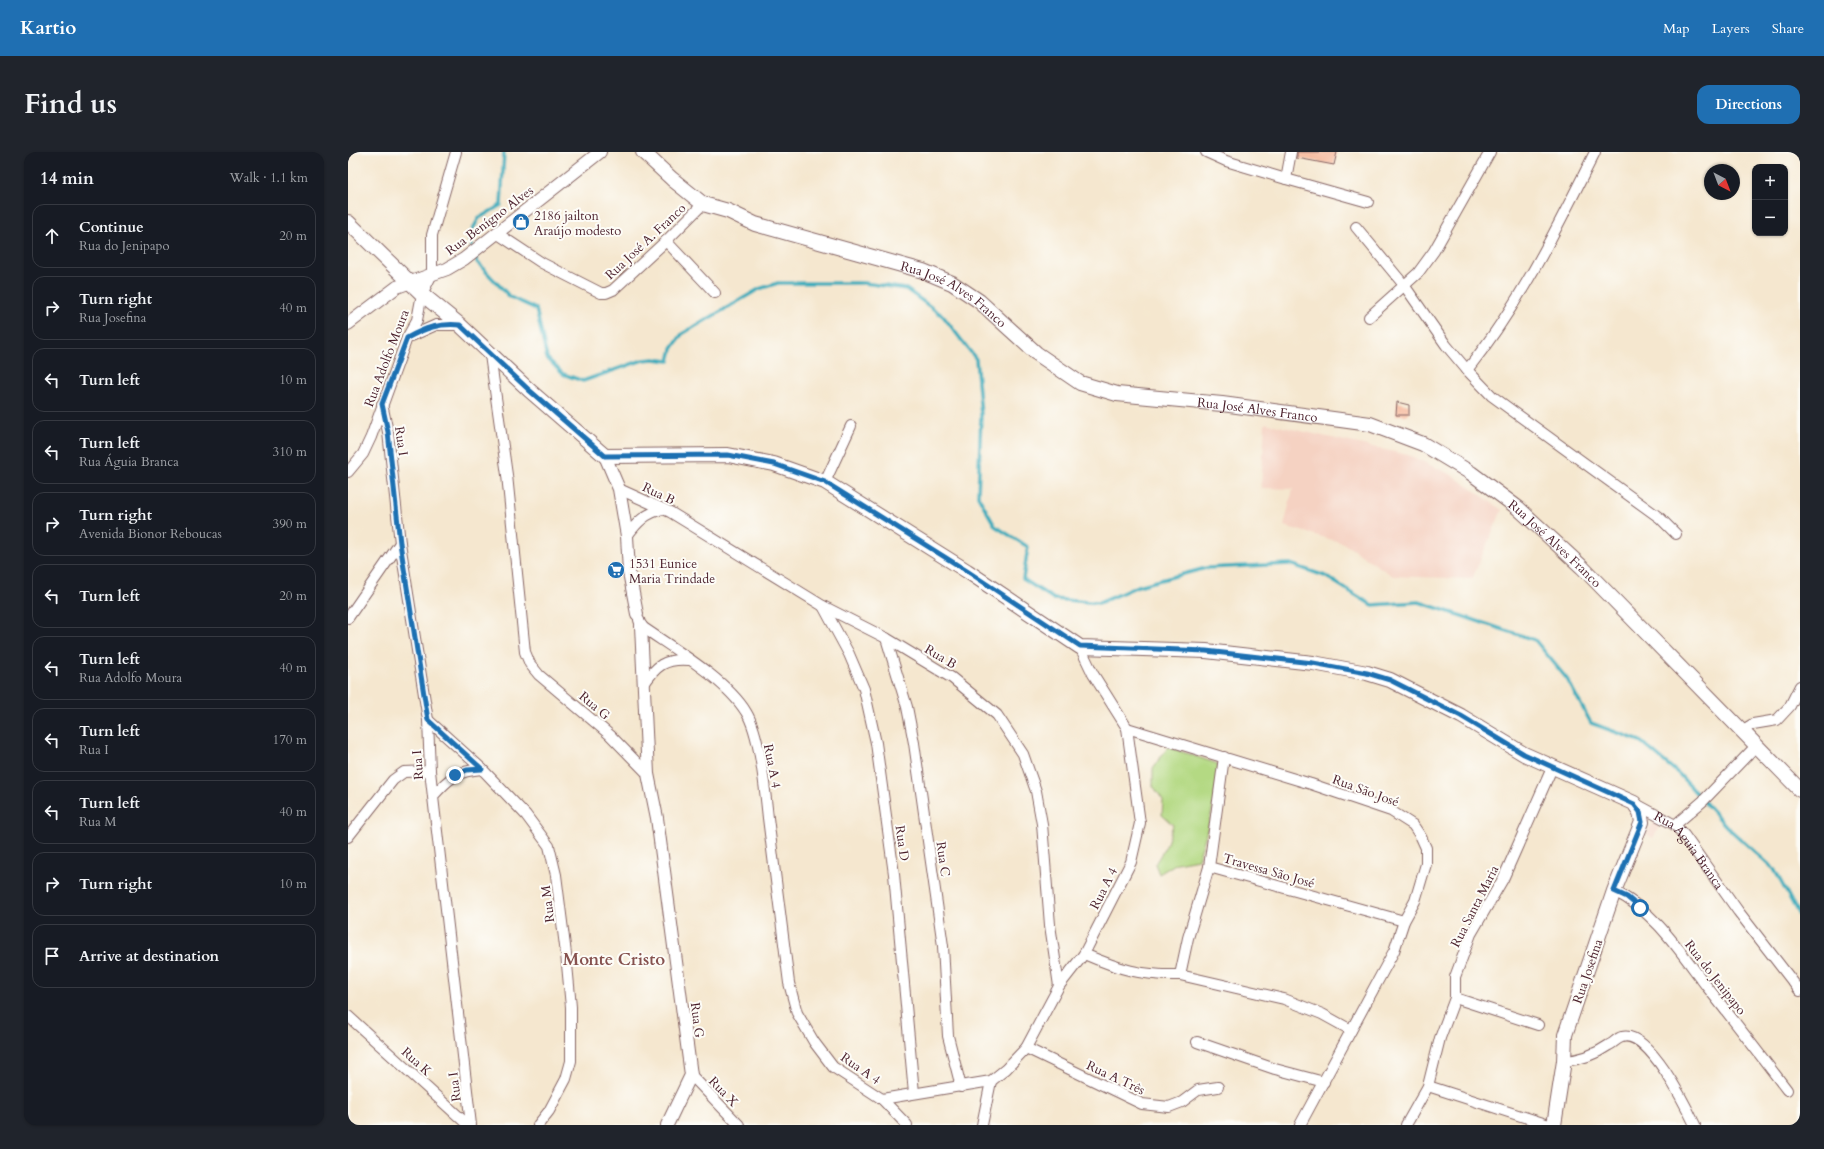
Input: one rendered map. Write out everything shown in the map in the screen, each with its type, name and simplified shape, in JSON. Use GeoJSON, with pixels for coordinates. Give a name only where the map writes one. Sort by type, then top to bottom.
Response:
{"type":"FeatureCollection","features":[{"type":"Feature","properties":{"kind":"main road","name":"Rua José Alves Franco"},"geometry":{"type":"LineString","coordinates":[[643,152],[704,204],[728,211],[755,224],[923,271],[952,283],[979,301],[1036,353],[1080,383],[1117,394],[1222,404],[1370,424],[1423,444],[1471,473],[1518,508],[1582,567],[1800,790]]}},
{"type":"Feature","properties":{"kind":"main road"},"geometry":{"type":"LineString","coordinates":[[348,222],[422,294],[460,325],[490,355],[605,456],[728,455],[774,464],[825,482],[967,571],[1080,646]]}},
{"type":"Feature","properties":{"kind":"main road","name":"Rua Águia Branca"},"geometry":{"type":"LineString","coordinates":[[1080,646],[1206,651],[1313,663],[1367,673],[1390,680],[1416,691],[1524,754],[1634,804]]}},
{"type":"Feature","properties":{"kind":"main road","name":"Rua Josefina"},"geometry":{"type":"LineString","coordinates":[[1554,1125],[1564,1061],[1565,1035],[1614,891],[1642,822],[1640,812],[1634,804]]}},
{"type":"Feature","properties":{"kind":"street"},"geometry":{"type":"LineString","coordinates":[[432,274],[432,235],[456,152]]}},
{"type":"Feature","properties":{"kind":"street","name":"Rua Benígno Alves"},"geometry":{"type":"LineString","coordinates":[[348,324],[397,287],[453,266],[498,234],[600,152]]}},
{"type":"Feature","properties":{"kind":"street"},"geometry":{"type":"LineString","coordinates":[[1206,152],[1226,161],[1368,202]]}},
{"type":"Feature","properties":{"kind":"street"},"geometry":{"type":"LineString","coordinates":[[1369,317],[1418,273],[1434,251],[1490,152]]}},
{"type":"Feature","properties":{"kind":"street"},"geometry":{"type":"LineString","coordinates":[[1466,370],[1488,344],[1509,313],[1553,237],[1595,152]]}},
{"type":"Feature","properties":{"kind":"street"},"geometry":{"type":"LineString","coordinates":[[1286,179],[1290,153]]}},
{"type":"Feature","properties":{"kind":"street","name":"Rua José A. Franco"},"geometry":{"type":"LineString","coordinates":[[498,234],[542,263],[603,293],[613,290],[704,204]]}},
{"type":"Feature","properties":{"kind":"street"},"geometry":{"type":"LineString","coordinates":[[1356,227],[1404,285],[1427,319],[1466,370],[1492,396],[1660,518],[1676,534]]}},
{"type":"Feature","properties":{"kind":"street"},"geometry":{"type":"LineString","coordinates":[[666,241],[714,293]]}},
{"type":"Feature","properties":{"kind":"street","name":"Rua Adolfo Moura"},"geometry":{"type":"LineString","coordinates":[[348,472],[363,454],[407,338],[417,320],[422,294],[432,274]]}},
{"type":"Feature","properties":{"kind":"street"},"geometry":{"type":"LineString","coordinates":[[407,338],[436,325],[460,325]]}},
{"type":"Feature","properties":{"kind":"street","name":"Rua G"},"geometry":{"type":"LineString","coordinates":[[490,355],[507,475],[525,652],[530,664],[539,675],[610,736],[648,774],[657,818],[691,1075]]}},
{"type":"Feature","properties":{"kind":"street","name":"Rua I"},"geometry":{"type":"LineString","coordinates":[[382,404],[388,432],[400,543],[428,720],[430,771],[471,1125]]}},
{"type":"Feature","properties":{"kind":"street"},"geometry":{"type":"LineString","coordinates":[[825,482],[851,426]]}},
{"type":"Feature","properties":{"kind":"street"},"geometry":{"type":"LineString","coordinates":[[605,456],[619,489],[627,536],[629,572],[637,614],[641,626],[648,774]]}},
{"type":"Feature","properties":{"kind":"street","name":"Rua B"},"geometry":{"type":"LineString","coordinates":[[619,489],[663,509],[823,606],[886,638],[952,678],[997,715],[1024,754],[1036,791],[1042,824],[1050,924],[1059,986]]}},
{"type":"Feature","properties":{"kind":"street"},"geometry":{"type":"LineString","coordinates":[[627,536],[643,517],[663,509]]}},
{"type":"Feature","properties":{"kind":"street"},"geometry":{"type":"LineString","coordinates":[[348,618],[400,543]]}},
{"type":"Feature","properties":{"kind":"street","name":"Rua D"},"geometry":{"type":"LineString","coordinates":[[823,606],[849,654],[864,689],[876,743],[894,874],[914,1093]]}},
{"type":"Feature","properties":{"kind":"street","name":"Rua A 4"},"geometry":{"type":"LineString","coordinates":[[641,626],[691,661],[739,702],[747,713],[752,725],[763,772],[789,983],[797,1013],[814,1042],[834,1068],[882,1099],[991,1081],[1006,1070],[1026,1048],[1059,986],[1084,954],[1131,862],[1140,823],[1127,728]]}},
{"type":"Feature","properties":{"kind":"street","name":"Rua C"},"geometry":{"type":"LineString","coordinates":[[886,638],[907,707],[914,743],[943,946],[948,1036],[961,1087]]}},
{"type":"Feature","properties":{"kind":"street"},"geometry":{"type":"LineString","coordinates":[[1080,646],[1090,668],[1127,728]]}},
{"type":"Feature","properties":{"kind":"street"},"geometry":{"type":"LineString","coordinates":[[643,686],[651,674],[661,665],[674,659],[691,661]]}},
{"type":"Feature","properties":{"kind":"street"},"geometry":{"type":"LineString","coordinates":[[1743,730],[1753,724],[1777,720],[1790,706],[1800,686]]}},
{"type":"Feature","properties":{"kind":"street","name":"Rua M"},"geometry":{"type":"LineString","coordinates":[[428,720],[482,769],[539,829],[549,846],[556,876],[571,1007],[571,1061],[566,1079],[549,1111],[538,1125]]}},
{"type":"Feature","properties":{"kind":"street","name":"Rua São José"},"geometry":{"type":"LineString","coordinates":[[1127,728],[1224,757],[1391,811],[1413,825],[1426,848],[1426,864],[1415,901],[1404,921],[1394,951],[1300,1125]]}},
{"type":"Feature","properties":{"kind":"street"},"geometry":{"type":"LineString","coordinates":[[1675,825],[1703,801],[1731,770],[1756,746]]}},
{"type":"Feature","properties":{"kind":"street","name":"Travessa São José"},"geometry":{"type":"LineString","coordinates":[[1224,757],[1209,867],[1404,921]]}},
{"type":"Feature","properties":{"kind":"street","name":"Rua Santa Maria"},"geometry":{"type":"LineString","coordinates":[[1406,1125],[1428,1086],[1440,1038],[1455,998],[1455,977],[1471,934],[1503,879],[1552,768]]}},
{"type":"Feature","properties":{"kind":"street"},"geometry":{"type":"LineString","coordinates":[[433,796],[446,781],[455,775],[467,770],[482,769]]}},
{"type":"Feature","properties":{"kind":"street"},"geometry":{"type":"LineString","coordinates":[[348,837],[393,780],[404,772],[430,771]]}},
{"type":"Feature","properties":{"kind":"street","name":"Rua Águia Branca"},"geometry":{"type":"LineString","coordinates":[[1634,804],[1675,825],[1696,850],[1742,916],[1800,991]]}},
{"type":"Feature","properties":{"kind":"street"},"geometry":{"type":"LineString","coordinates":[[1180,975],[1188,938],[1209,867]]}},
{"type":"Feature","properties":{"kind":"street","name":"Rua do Jenipapo"},"geometry":{"type":"LineString","coordinates":[[1614,891],[1627,897],[1666,933],[1787,1090]]}},
{"type":"Feature","properties":{"kind":"street"},"geometry":{"type":"LineString","coordinates":[[1084,954],[1134,973],[1153,976],[1180,975],[1284,999],[1322,1014],[1351,1030]]}},
{"type":"Feature","properties":{"kind":"street"},"geometry":{"type":"LineString","coordinates":[[1455,998],[1538,1025]]}},
{"type":"Feature","properties":{"kind":"street","name":"Rua K"},"geometry":{"type":"LineString","coordinates":[[348,1016],[468,1125]]}},
{"type":"Feature","properties":{"kind":"street"},"geometry":{"type":"LineString","coordinates":[[1564,1061],[1575,1060],[1586,1056],[1610,1045],[1620,1037],[1627,1036],[1632,1038],[1650,1052],[1668,1074],[1695,1125]]}},
{"type":"Feature","properties":{"kind":"street"},"geometry":{"type":"LineString","coordinates":[[1197,1042],[1275,1069],[1324,1082]]}},
{"type":"Feature","properties":{"kind":"street","name":"Rua A Três"},"geometry":{"type":"LineString","coordinates":[[1026,1048],[1142,1104],[1169,1107],[1182,1102],[1198,1090],[1218,1087]]}},
{"type":"Feature","properties":{"kind":"street"},"geometry":{"type":"LineString","coordinates":[[667,1125],[691,1075]]}},
{"type":"Feature","properties":{"kind":"street","name":"Rua X"},"geometry":{"type":"LineString","coordinates":[[691,1075],[738,1125]]}},
{"type":"Feature","properties":{"kind":"street"},"geometry":{"type":"LineString","coordinates":[[982,1125],[991,1081]]}},
{"type":"Feature","properties":{"kind":"street"},"geometry":{"type":"LineString","coordinates":[[1428,1086],[1549,1125]]}},
{"type":"Feature","properties":{"kind":"street"},"geometry":{"type":"LineString","coordinates":[[882,1099],[907,1125]]}},
{"type":"Feature","properties":{"kind":"shaded area"},"geometry":{"type":"Polygon","coordinates":[[[1265,423],[1408,455],[1452,475],[1502,510],[1472,579],[1393,576],[1343,543],[1284,526],[1293,489],[1261,488],[1265,423]]]}},
{"type":"Feature","properties":{"kind":"shaded area"},"geometry":{"type":"Polygon","coordinates":[[[1654,822],[1660,825],[1653,838],[1646,834],[1654,822]]]}},
{"type":"Feature","properties":{"kind":"green space"},"geometry":{"type":"Polygon","coordinates":[[[1168,747],[1218,764],[1212,812],[1198,859],[1177,863],[1159,874],[1155,864],[1166,846],[1173,825],[1162,815],[1163,800],[1153,786],[1153,768],[1168,747]]]}},
{"type":"Feature","properties":{"kind":"building"},"geometry":{"type":"Polygon","coordinates":[[[1297,152],[1337,152],[1334,165],[1297,158],[1297,152]]]}},
{"type":"Feature","properties":{"kind":"building"},"geometry":{"type":"Polygon","coordinates":[[[1397,402],[1409,405],[1409,415],[1396,415],[1397,402]]]}},
{"type":"Feature","properties":{"kind":"waterway"},"geometry":{"type":"LineString","coordinates":[[504,152],[501,205],[479,218],[469,236],[477,262],[510,297],[536,309],[547,358],[563,374],[583,381],[643,360],[654,359],[669,361],[672,349],[682,334],[759,289],[778,283],[864,283],[906,289],[943,316],[976,359],[981,415],[978,496],[995,526],[1028,547],[1023,579],[1054,599],[1099,603],[1138,586],[1206,568],[1290,564],[1325,576],[1372,605],[1419,602],[1535,640],[1567,679],[1591,723],[1640,741],[1679,774],[1727,827],[1774,869],[1800,917]]}},
{"type":"Feature","properties":{"kind":"place","name":"2186 jailton Araújo modesto"},"geometry":{"type":"Point","coordinates":[521,222]}},
{"type":"Feature","properties":{"kind":"place","name":"1531 Eunice Maria Trindade"},"geometry":{"type":"Point","coordinates":[616,570]}},
{"type":"Feature","properties":{"kind":"district","name":"Monte Cristo"},"geometry":{"type":"Point","coordinates":[614,959]}},
{"type":"Feature","properties":{"kind":"route"},"geometry":{"type":"LineString","coordinates":[[455,775],[467,770],[482,769],[428,720],[400,543],[388,432],[382,404],[407,338],[421,330],[448,323],[460,325],[490,355],[605,456],[728,455],[774,464],[825,482],[967,571],[1080,646],[1206,651],[1313,663],[1367,673],[1390,680],[1416,691],[1524,754],[1634,804],[1640,812],[1642,822],[1614,891],[1627,897],[1640,908]]}}]}
